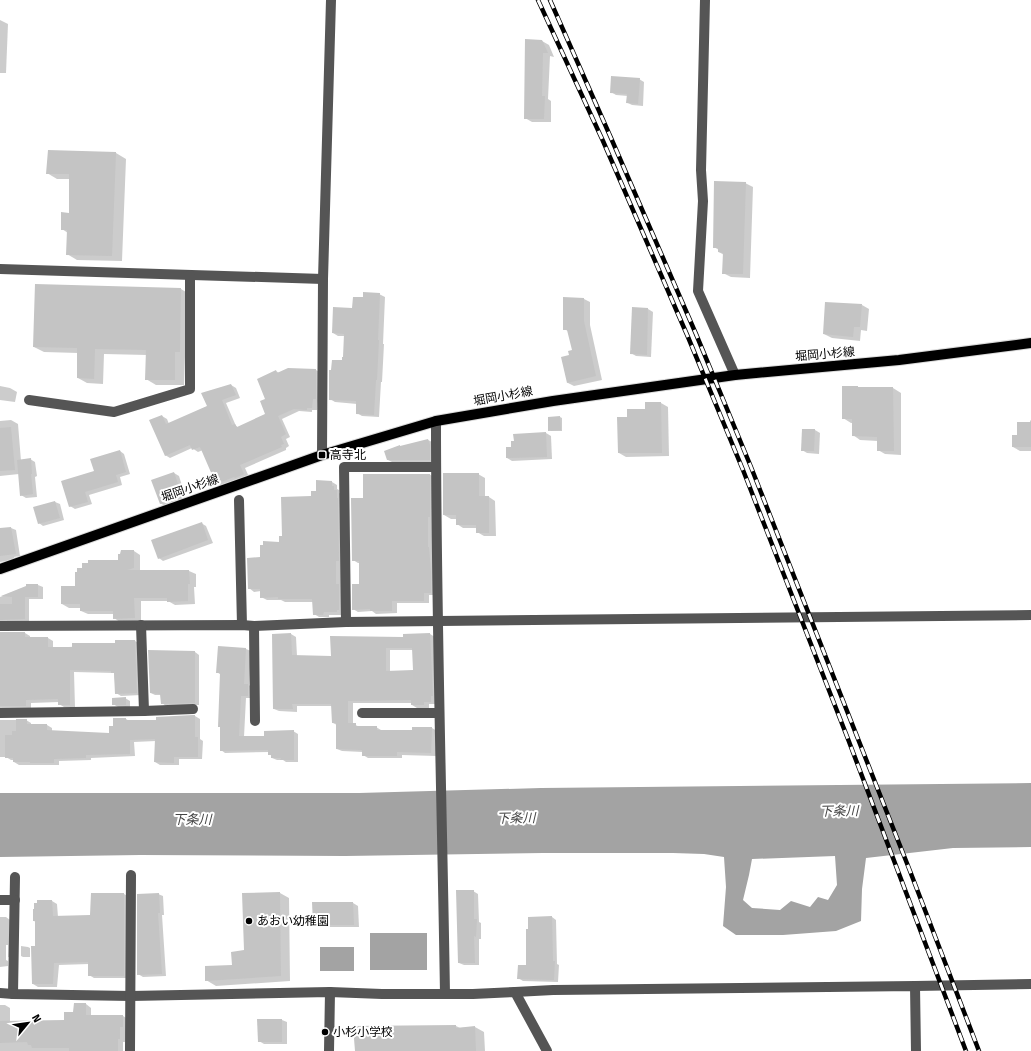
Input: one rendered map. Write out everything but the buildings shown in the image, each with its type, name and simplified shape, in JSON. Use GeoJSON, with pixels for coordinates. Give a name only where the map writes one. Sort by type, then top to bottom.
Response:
{"type":"FeatureCollection","features":[{"type":"Feature","properties":{"kind":"main road","name":"堀岡小杉線"},"geometry":{"type":"LineString","coordinates":[[0,569],[322,455],[436,422],[554,401],[735,375],[899,360],[1031,343]]}},
{"type":"Feature","properties":{"kind":"street"},"geometry":{"type":"LineString","coordinates":[[322,455],[323,279],[331,0]]}},
{"type":"Feature","properties":{"kind":"street"},"geometry":{"type":"LineString","coordinates":[[705,0],[701,170],[703,201],[698,291],[735,375]]}},
{"type":"Feature","properties":{"kind":"street"},"geometry":{"type":"LineString","coordinates":[[0,270],[323,279]]}},
{"type":"Feature","properties":{"kind":"street"},"geometry":{"type":"LineString","coordinates":[[29,400],[114,412],[190,389],[190,275]]}},
{"type":"Feature","properties":{"kind":"street"},"geometry":{"type":"LineString","coordinates":[[436,422],[439,713],[445,994]]}},
{"type":"Feature","properties":{"kind":"street"},"geometry":{"type":"LineString","coordinates":[[346,622],[344,468],[436,467]]}},
{"type":"Feature","properties":{"kind":"street"},"geometry":{"type":"LineString","coordinates":[[239,500],[242,625]]}},
{"type":"Feature","properties":{"kind":"street"},"geometry":{"type":"LineString","coordinates":[[0,626],[254,626],[346,622],[1031,615]]}},
{"type":"Feature","properties":{"kind":"street"},"geometry":{"type":"LineString","coordinates":[[141,625],[144,711]]}},
{"type":"Feature","properties":{"kind":"street"},"geometry":{"type":"LineString","coordinates":[[254,626],[255,721]]}},
{"type":"Feature","properties":{"kind":"street"},"geometry":{"type":"LineString","coordinates":[[0,713],[193,709]]}},
{"type":"Feature","properties":{"kind":"street"},"geometry":{"type":"LineString","coordinates":[[362,713],[439,713]]}},
{"type":"Feature","properties":{"kind":"street"},"geometry":{"type":"LineString","coordinates":[[130,1051],[131,875]]}},
{"type":"Feature","properties":{"kind":"street"},"geometry":{"type":"LineString","coordinates":[[13,994],[15,877]]}},
{"type":"Feature","properties":{"kind":"street"},"geometry":{"type":"LineString","coordinates":[[0,900],[15,900]]}},
{"type":"Feature","properties":{"kind":"street"},"geometry":{"type":"LineString","coordinates":[[0,993],[131,996],[330,992],[445,994],[553,990],[1031,984]]}},
{"type":"Feature","properties":{"kind":"street"},"geometry":{"type":"LineString","coordinates":[[915,986],[916,1051]]}},
{"type":"Feature","properties":{"kind":"street"},"geometry":{"type":"LineString","coordinates":[[329,1051],[330,992]]}},
{"type":"Feature","properties":{"kind":"street"},"geometry":{"type":"LineString","coordinates":[[515,992],[547,1051]]}},
{"type":"Feature","properties":{"kind":"water","name":"下条川"},"geometry":{"type":"Polygon","coordinates":[[[1031,783],[1031,847],[953,848],[866,858],[862,889],[861,921],[836,931],[783,935],[736,935],[723,926],[726,887],[724,857],[704,854],[543,853],[345,856],[140,855],[0,857],[0,793],[359,793],[541,788],[1031,783]],[[835,856],[752,859],[743,900],[752,908],[780,910],[791,901],[810,907],[818,897],[828,900],[837,885],[835,856]]]}},
{"type":"Feature","properties":{"kind":"water"},"geometry":{"type":"Polygon","coordinates":[[[370,933],[427,933],[427,970],[370,970],[370,933]]]}},
{"type":"Feature","properties":{"kind":"water"},"geometry":{"type":"Polygon","coordinates":[[[320,947],[354,947],[354,971],[320,971],[320,947]]]}},
{"type":"Feature","properties":{"kind":"railway"},"geometry":{"type":"LineString","coordinates":[[538,0],[603,141],[688,337],[743,470],[848,739],[966,1051]]}},
{"type":"Feature","properties":{"kind":"railway"},"geometry":{"type":"LineString","coordinates":[[550,0],[696,334],[751,467],[979,1051]]}},
{"type":"Feature","properties":{"kind":"place","name":"高寺北"},"geometry":{"type":"Point","coordinates":[322,455]}},
{"type":"Feature","properties":{"kind":"place","name":"あおい幼稚園"},"geometry":{"type":"Point","coordinates":[249,921]}},
{"type":"Feature","properties":{"kind":"place","name":"小杉小学校"},"geometry":{"type":"Point","coordinates":[325,1032]}}]}
